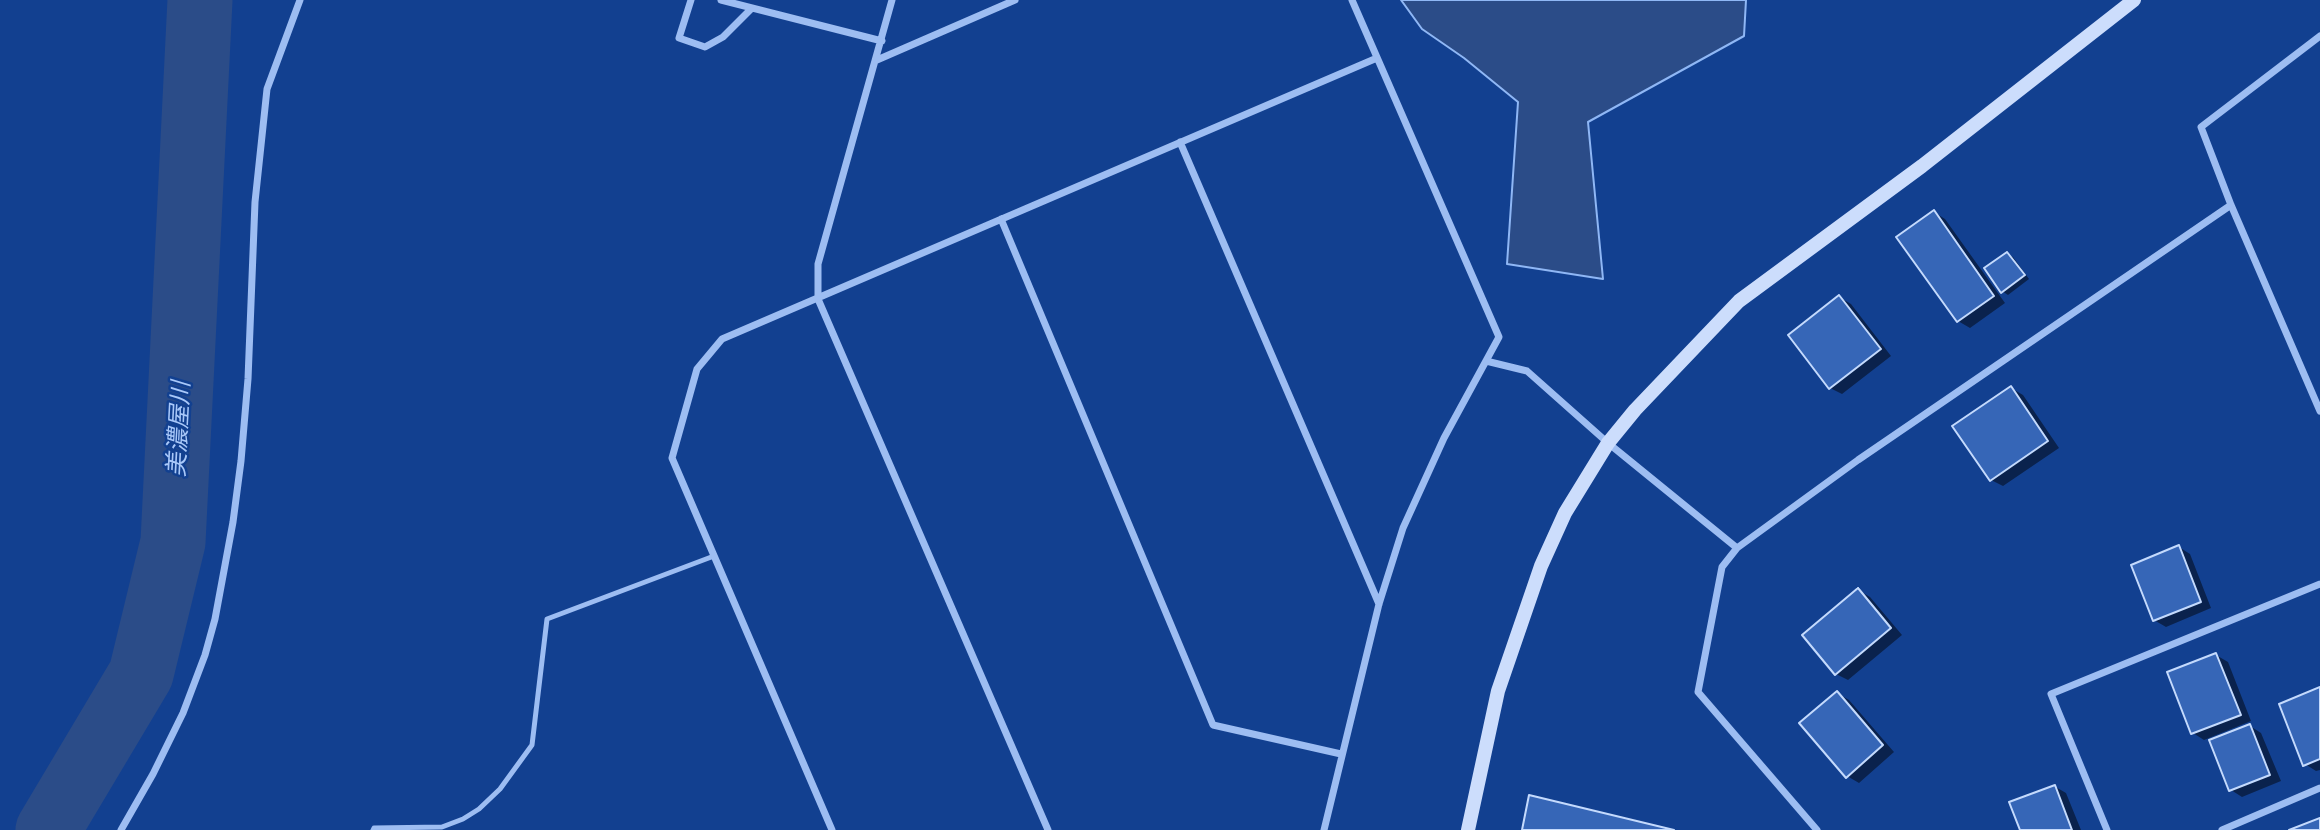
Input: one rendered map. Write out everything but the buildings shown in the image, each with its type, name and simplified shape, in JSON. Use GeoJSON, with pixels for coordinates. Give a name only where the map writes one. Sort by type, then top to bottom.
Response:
{"type":"FeatureCollection","features":[{"type":"Feature","properties":{"kind":"street"},"geometry":{"type":"LineString","coordinates":[[121,830],[183,713],[205,655],[215,619],[241,461],[248,379],[255,202],[267,89],[300,0]]}},
{"type":"Feature","properties":{"kind":"street"},"geometry":{"type":"LineString","coordinates":[[691,0],[679,38],[705,47],[723,37],[751,9]]}},
{"type":"Feature","properties":{"kind":"street"},"geometry":{"type":"LineString","coordinates":[[721,0],[882,41]]}},
{"type":"Feature","properties":{"kind":"street"},"geometry":{"type":"LineString","coordinates":[[892,0],[818,264],[818,299],[1048,830]]}},
{"type":"Feature","properties":{"kind":"street"},"geometry":{"type":"LineString","coordinates":[[877,60],[1015,0]]}},
{"type":"Feature","properties":{"kind":"street"},"geometry":{"type":"LineString","coordinates":[[1324,830],[1379,604],[1403,528],[1444,438],[1499,337],[1352,0]]}},
{"type":"Feature","properties":{"kind":"street"},"geometry":{"type":"LineString","coordinates":[[1468,830],[1498,691],[1536,578],[1565,513],[1608,443],[1635,410],[1739,301],[1922,166],[2134,0]]}},
{"type":"Feature","properties":{"kind":"street"},"geometry":{"type":"LineString","coordinates":[[2320,36],[2200,127],[2320,411]]}},
{"type":"Feature","properties":{"kind":"street"},"geometry":{"type":"LineString","coordinates":[[832,830],[672,458],[696,369],[722,339],[1377,58]]}},
{"type":"Feature","properties":{"kind":"street"},"geometry":{"type":"LineString","coordinates":[[1180,142],[1379,604]]}},
{"type":"Feature","properties":{"kind":"street"},"geometry":{"type":"LineString","coordinates":[[1817,830],[1698,692],[1722,567],[1737,548],[1858,460],[2231,205]]}},
{"type":"Feature","properties":{"kind":"street"},"geometry":{"type":"LineString","coordinates":[[1001,219],[1213,725],[1341,754]]}},
{"type":"Feature","properties":{"kind":"street"},"geometry":{"type":"LineString","coordinates":[[1486,361],[1527,371],[1608,443],[1737,548]]}},
{"type":"Feature","properties":{"kind":"street"},"geometry":{"type":"LineString","coordinates":[[2107,830],[2051,694],[2320,584]]}},
{"type":"Feature","properties":{"kind":"street"},"geometry":{"type":"LineString","coordinates":[[2222,830],[2320,788]]}},
{"type":"Feature","properties":{"kind":"lane"},"geometry":{"type":"LineString","coordinates":[[373,830],[442,827],[479,809],[500,789],[533,745],[547,619],[714,556]]}},
{"type":"Feature","properties":{"kind":"water"},"geometry":{"type":"Polygon","coordinates":[[[1401,0],[1746,0],[1744,36],[1588,122],[1603,279],[1507,264],[1518,102],[1464,58],[1422,29],[1401,0]]]}},
{"type":"Feature","properties":{"kind":"waterway","name":"美濃屋川"},"geometry":{"type":"LineString","coordinates":[[48,830],[141,674],[173,542],[200,0]]}}]}
